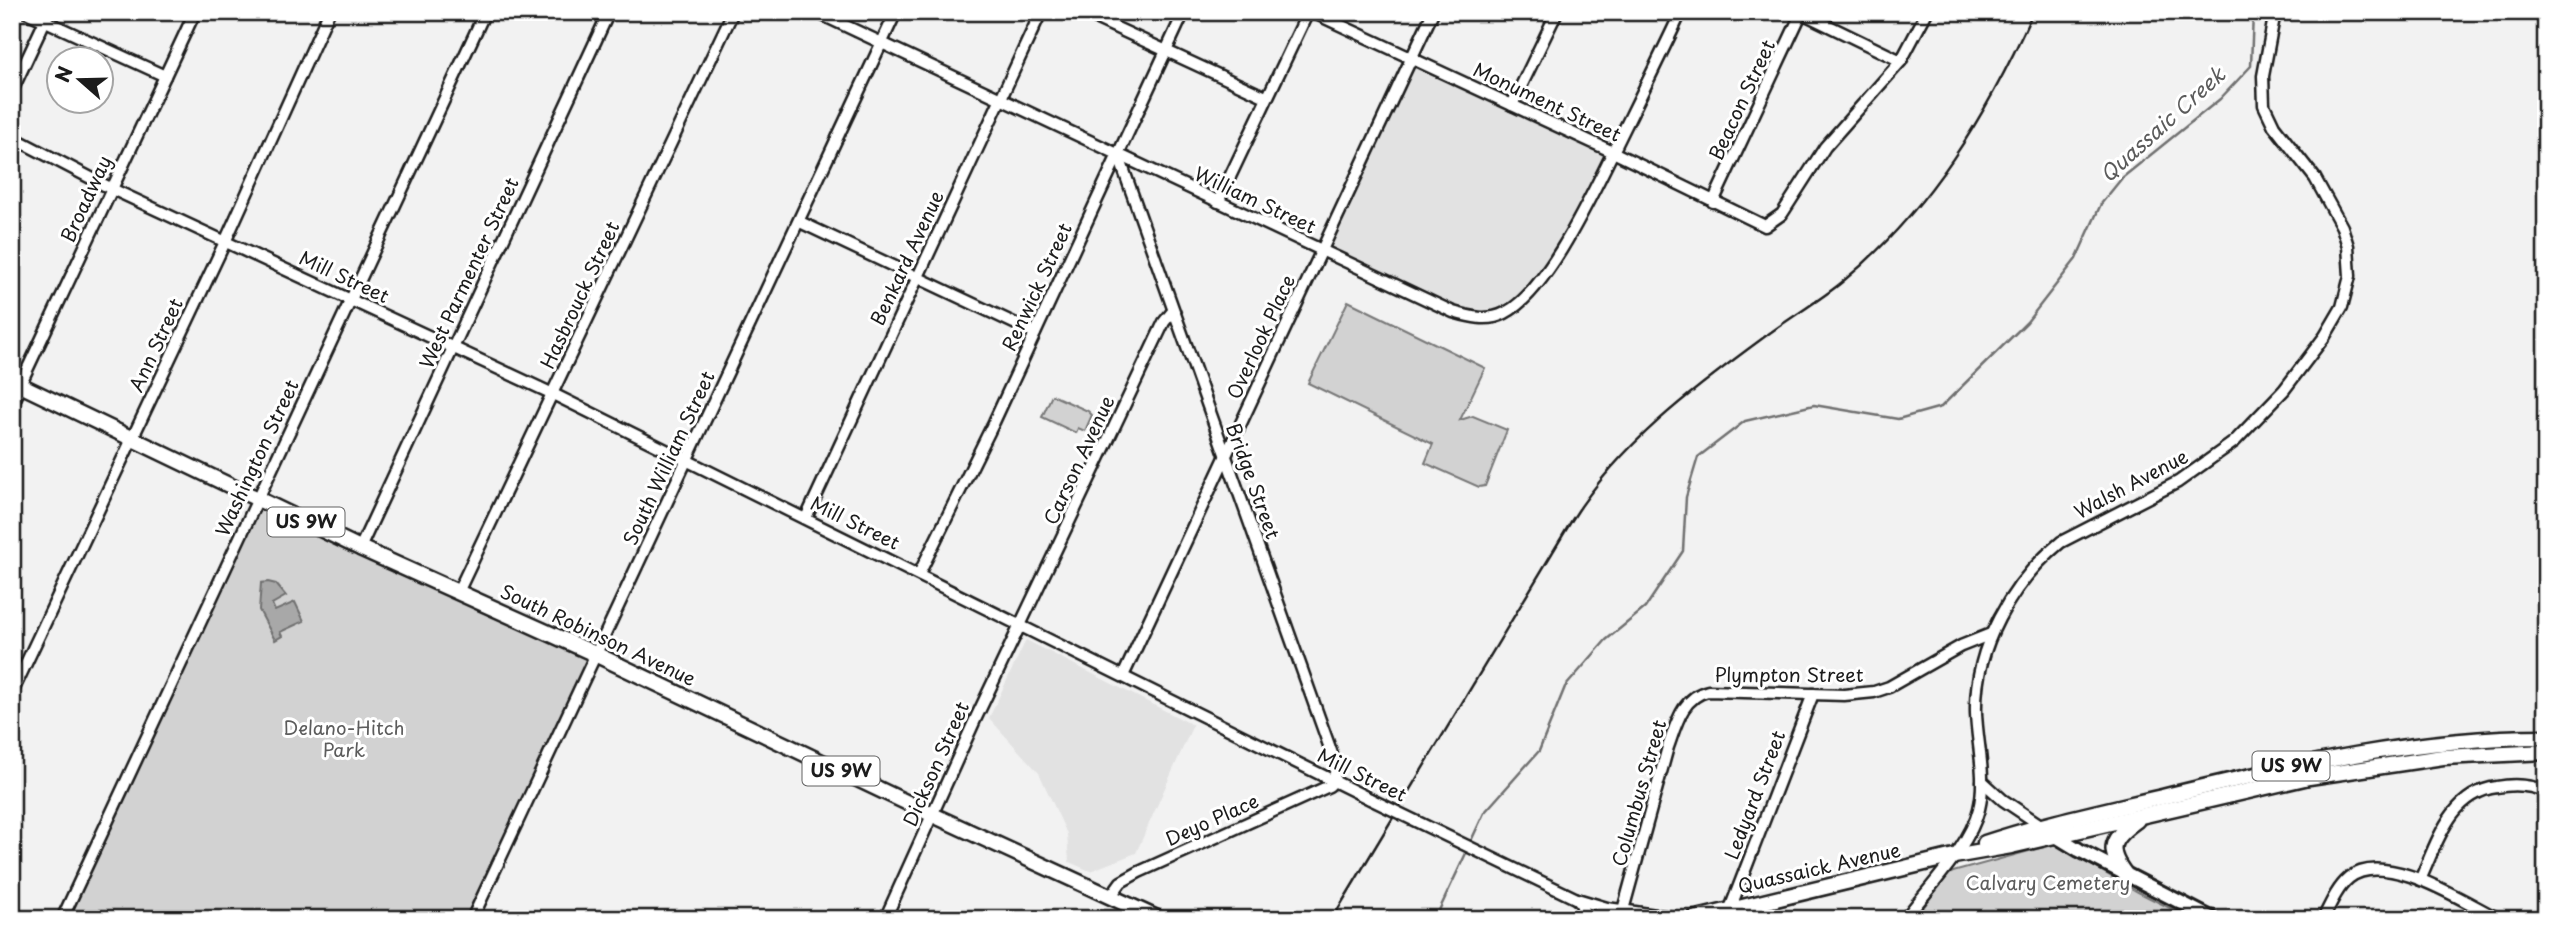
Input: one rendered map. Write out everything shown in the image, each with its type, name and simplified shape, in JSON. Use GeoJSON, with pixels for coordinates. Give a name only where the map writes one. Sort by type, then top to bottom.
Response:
{"type":"FeatureCollection","features":[{"type":"Feature","properties":{"kind":"highway","name":"South Robinson Avenue"},"geometry":{"type":"LineString","coordinates":[[16,383],[360,548],[595,654],[1159,919]]}},
{"type":"Feature","properties":{"kind":"highway","name":"US 9W"},"geometry":{"type":"LineString","coordinates":[[2042,826],[2337,756],[2443,741],[2546,737]]}},
{"type":"Feature","properties":{"kind":"highway","name":"US 9W"},"geometry":{"type":"LineString","coordinates":[[2055,835],[2309,777],[2373,766],[2466,755],[2546,752]]}},
{"type":"Feature","properties":{"kind":"highway"},"geometry":{"type":"LineString","coordinates":[[2125,874],[2113,856],[2115,840],[2120,833],[2145,815]]}},
{"type":"Feature","properties":{"kind":"highway","name":"Quassaick Avenue"},"geometry":{"type":"LineString","coordinates":[[1954,856],[1985,843],[2042,826]]}},
{"type":"Feature","properties":{"kind":"highway","name":"Quassaick Avenue"},"geometry":{"type":"LineString","coordinates":[[1693,919],[1954,856],[2055,835]]}},
{"type":"Feature","properties":{"kind":"main road","name":"Broadway"},"geometry":{"type":"LineString","coordinates":[[12,402],[16,383]]}},
{"type":"Feature","properties":{"kind":"main road"},"geometry":{"type":"LineString","coordinates":[[2042,826],[2125,874],[2213,919]]}},
{"type":"Feature","properties":{"kind":"street"},"geometry":{"type":"LineString","coordinates":[[26,12],[47,17],[165,76]]}},
{"type":"Feature","properties":{"kind":"street","name":"Broadway"},"geometry":{"type":"LineString","coordinates":[[16,383],[112,189],[195,12]]}},
{"type":"Feature","properties":{"kind":"street","name":"Ann Street"},"geometry":{"type":"LineString","coordinates":[[12,692],[225,242],[329,12]]}},
{"type":"Feature","properties":{"kind":"street","name":"Washington Street"},"geometry":{"type":"LineString","coordinates":[[62,919],[485,12]]}},
{"type":"Feature","properties":{"kind":"street","name":"West Parmenter Street"},"geometry":{"type":"LineString","coordinates":[[360,548],[609,12]]}},
{"type":"Feature","properties":{"kind":"street","name":"Hasbrouck Street"},"geometry":{"type":"LineString","coordinates":[[458,592],[733,12]]}},
{"type":"Feature","properties":{"kind":"street","name":"William Street"},"geometry":{"type":"LineString","coordinates":[[816,12],[1453,312],[1474,319],[1504,314],[1518,306],[1565,243],[1588,203],[1681,12]]}},
{"type":"Feature","properties":{"kind":"street","name":"South William Street"},"geometry":{"type":"LineString","coordinates":[[472,919],[896,12]]}},
{"type":"Feature","properties":{"kind":"street","name":"Benkard Avenue"},"geometry":{"type":"LineString","coordinates":[[806,518],[1041,12]]}},
{"type":"Feature","properties":{"kind":"street"},"geometry":{"type":"LineString","coordinates":[[1082,12],[1266,97]]}},
{"type":"Feature","properties":{"kind":"street","name":"Renwick Street"},"geometry":{"type":"LineString","coordinates":[[919,574],[968,477],[1184,12]]}},
{"type":"Feature","properties":{"kind":"street"},"geometry":{"type":"LineString","coordinates":[[1218,202],[1266,97],[1310,12]]}},
{"type":"Feature","properties":{"kind":"street","name":"Monument Street"},"geometry":{"type":"LineString","coordinates":[[1310,12],[1613,152],[1765,226],[1782,214],[1820,154],[1901,61]]}},
{"type":"Feature","properties":{"kind":"street","name":"Overlook Place"},"geometry":{"type":"LineString","coordinates":[[1123,676],[1433,12]]}},
{"type":"Feature","properties":{"kind":"street"},"geometry":{"type":"LineString","coordinates":[[1512,105],[1557,12]]}},
{"type":"Feature","properties":{"kind":"street"},"geometry":{"type":"LineString","coordinates":[[1801,12],[1901,61],[1927,12]]}},
{"type":"Feature","properties":{"kind":"street","name":"Beacon Street"},"geometry":{"type":"LineString","coordinates":[[1713,202],[1801,12]]}},
{"type":"Feature","properties":{"kind":"street","name":"Walsh Avenue"},"geometry":{"type":"LineString","coordinates":[[1905,919],[1954,856],[1975,821],[1982,797],[1976,692],[1978,673],[1991,634],[2029,574],[2061,542],[2178,482],[2234,442],[2284,390],[2325,336],[2342,307],[2350,276],[2348,246],[2342,227],[2315,178],[2274,126],[2264,105],[2263,76],[2275,12]]}},
{"type":"Feature","properties":{"kind":"street"},"geometry":{"type":"LineString","coordinates":[[12,91],[47,17]]}},
{"type":"Feature","properties":{"kind":"street","name":"Mill Street"},"geometry":{"type":"LineString","coordinates":[[12,138],[112,189],[553,394],[1334,782],[1577,899]]}},
{"type":"Feature","properties":{"kind":"street","name":"Bridge Street"},"geometry":{"type":"LineString","coordinates":[[1118,155],[1336,765],[1334,782]]}},
{"type":"Feature","properties":{"kind":"street"},"geometry":{"type":"LineString","coordinates":[[800,222],[1035,333]]}},
{"type":"Feature","properties":{"kind":"street","name":"Carson Avenue"},"geometry":{"type":"LineString","coordinates":[[1020,625],[1164,321],[1173,311]]}},
{"type":"Feature","properties":{"kind":"street","name":"Dickson Street"},"geometry":{"type":"LineString","coordinates":[[885,919],[1020,625]]}},
{"type":"Feature","properties":{"kind":"street","name":"Plympton Street"},"geometry":{"type":"LineString","coordinates":[[1699,693],[1708,691],[1844,695],[1874,692],[1889,687],[1961,646],[1991,634]]}},
{"type":"Feature","properties":{"kind":"street","name":"Columbus Street"},"geometry":{"type":"LineString","coordinates":[[1623,910],[1668,747],[1684,708],[1691,698],[1699,693]]}},
{"type":"Feature","properties":{"kind":"street","name":"Ledyard Street"},"geometry":{"type":"LineString","coordinates":[[1730,909],[1813,694]]}},
{"type":"Feature","properties":{"kind":"street"},"geometry":{"type":"LineString","coordinates":[[1982,781],[2003,800],[2042,826]]}},
{"type":"Feature","properties":{"kind":"street","name":"Deyo Place"},"geometry":{"type":"LineString","coordinates":[[1110,897],[1121,882],[1139,872],[1334,782]]}},
{"type":"Feature","properties":{"kind":"street"},"geometry":{"type":"LineString","coordinates":[[2420,880],[2452,813],[2467,797],[2480,790],[2516,785],[2546,792]]}},
{"type":"Feature","properties":{"kind":"street"},"geometry":{"type":"LineString","coordinates":[[2323,919],[2343,885],[2358,873],[2388,869],[2420,880],[2499,919]]}},
{"type":"Feature","properties":{"kind":"street"},"geometry":{"type":"LineString","coordinates":[[1577,899],[1623,910],[1685,919]]}},
{"type":"Feature","properties":{"kind":"street"},"geometry":{"type":"LineString","coordinates":[[1577,899],[1586,919]]}},
{"type":"Feature","properties":{"kind":"shaded area"},"geometry":{"type":"Polygon","coordinates":[[[1411,59],[1613,152],[1588,203],[1518,306],[1474,319],[1321,250],[1411,59]]]}},
{"type":"Feature","properties":{"kind":"shaded area"},"geometry":{"type":"Polygon","coordinates":[[[261,583],[276,584],[286,596],[272,604],[275,611],[295,602],[304,621],[280,632],[282,636],[275,640],[259,610],[261,583]]]}},
{"type":"Feature","properties":{"kind":"shaded area"},"geometry":{"type":"Polygon","coordinates":[[[1026,640],[1193,725],[1136,853],[1090,871],[1069,862],[1067,834],[1039,773],[989,718],[1026,640]]]}},
{"type":"Feature","properties":{"kind":"green space"},"geometry":{"type":"Polygon","coordinates":[[[1348,301],[1485,368],[1460,420],[1473,416],[1507,430],[1485,486],[1479,487],[1425,463],[1433,444],[1308,383],[1348,301]]]}},
{"type":"Feature","properties":{"kind":"green space"},"geometry":{"type":"Polygon","coordinates":[[[1052,395],[1092,415],[1085,431],[1078,428],[1076,433],[1042,417],[1052,395]]]}},
{"type":"Feature","properties":{"kind":"green space","name":"Delano-Hitch Park"},"geometry":{"type":"Polygon","coordinates":[[[258,500],[595,654],[471,919],[62,919],[258,500]]]}},
{"type":"Feature","properties":{"kind":"green space","name":"Calvary Cemetery"},"geometry":{"type":"Polygon","coordinates":[[[2055,844],[2138,892],[2192,919],[1915,919],[1947,875],[2055,844]]]}},
{"type":"Feature","properties":{"kind":"waterway","name":"Quassaic Creek"},"geometry":{"type":"LineString","coordinates":[[1470,843],[1484,813],[1539,751],[1565,687],[1606,640],[1645,608],[1683,551],[1686,497],[1698,457],[1745,421],[1814,405],[1898,419],[1941,407],[2027,322],[2076,259],[2101,204],[2122,178],[2220,99],[2251,66],[2253,12]]}},
{"type":"Feature","properties":{"kind":"waterway","name":"Quassaic Creek"},"geometry":{"type":"LineString","coordinates":[[1435,919],[1468,849]]}},
{"type":"Feature","properties":{"kind":"railway"},"geometry":{"type":"LineString","coordinates":[[1332,919],[1572,520],[1591,493],[1634,443],[1658,420],[1736,358],[1841,283],[1902,225],[1953,159],[1975,124],[2033,12]]}}]}
